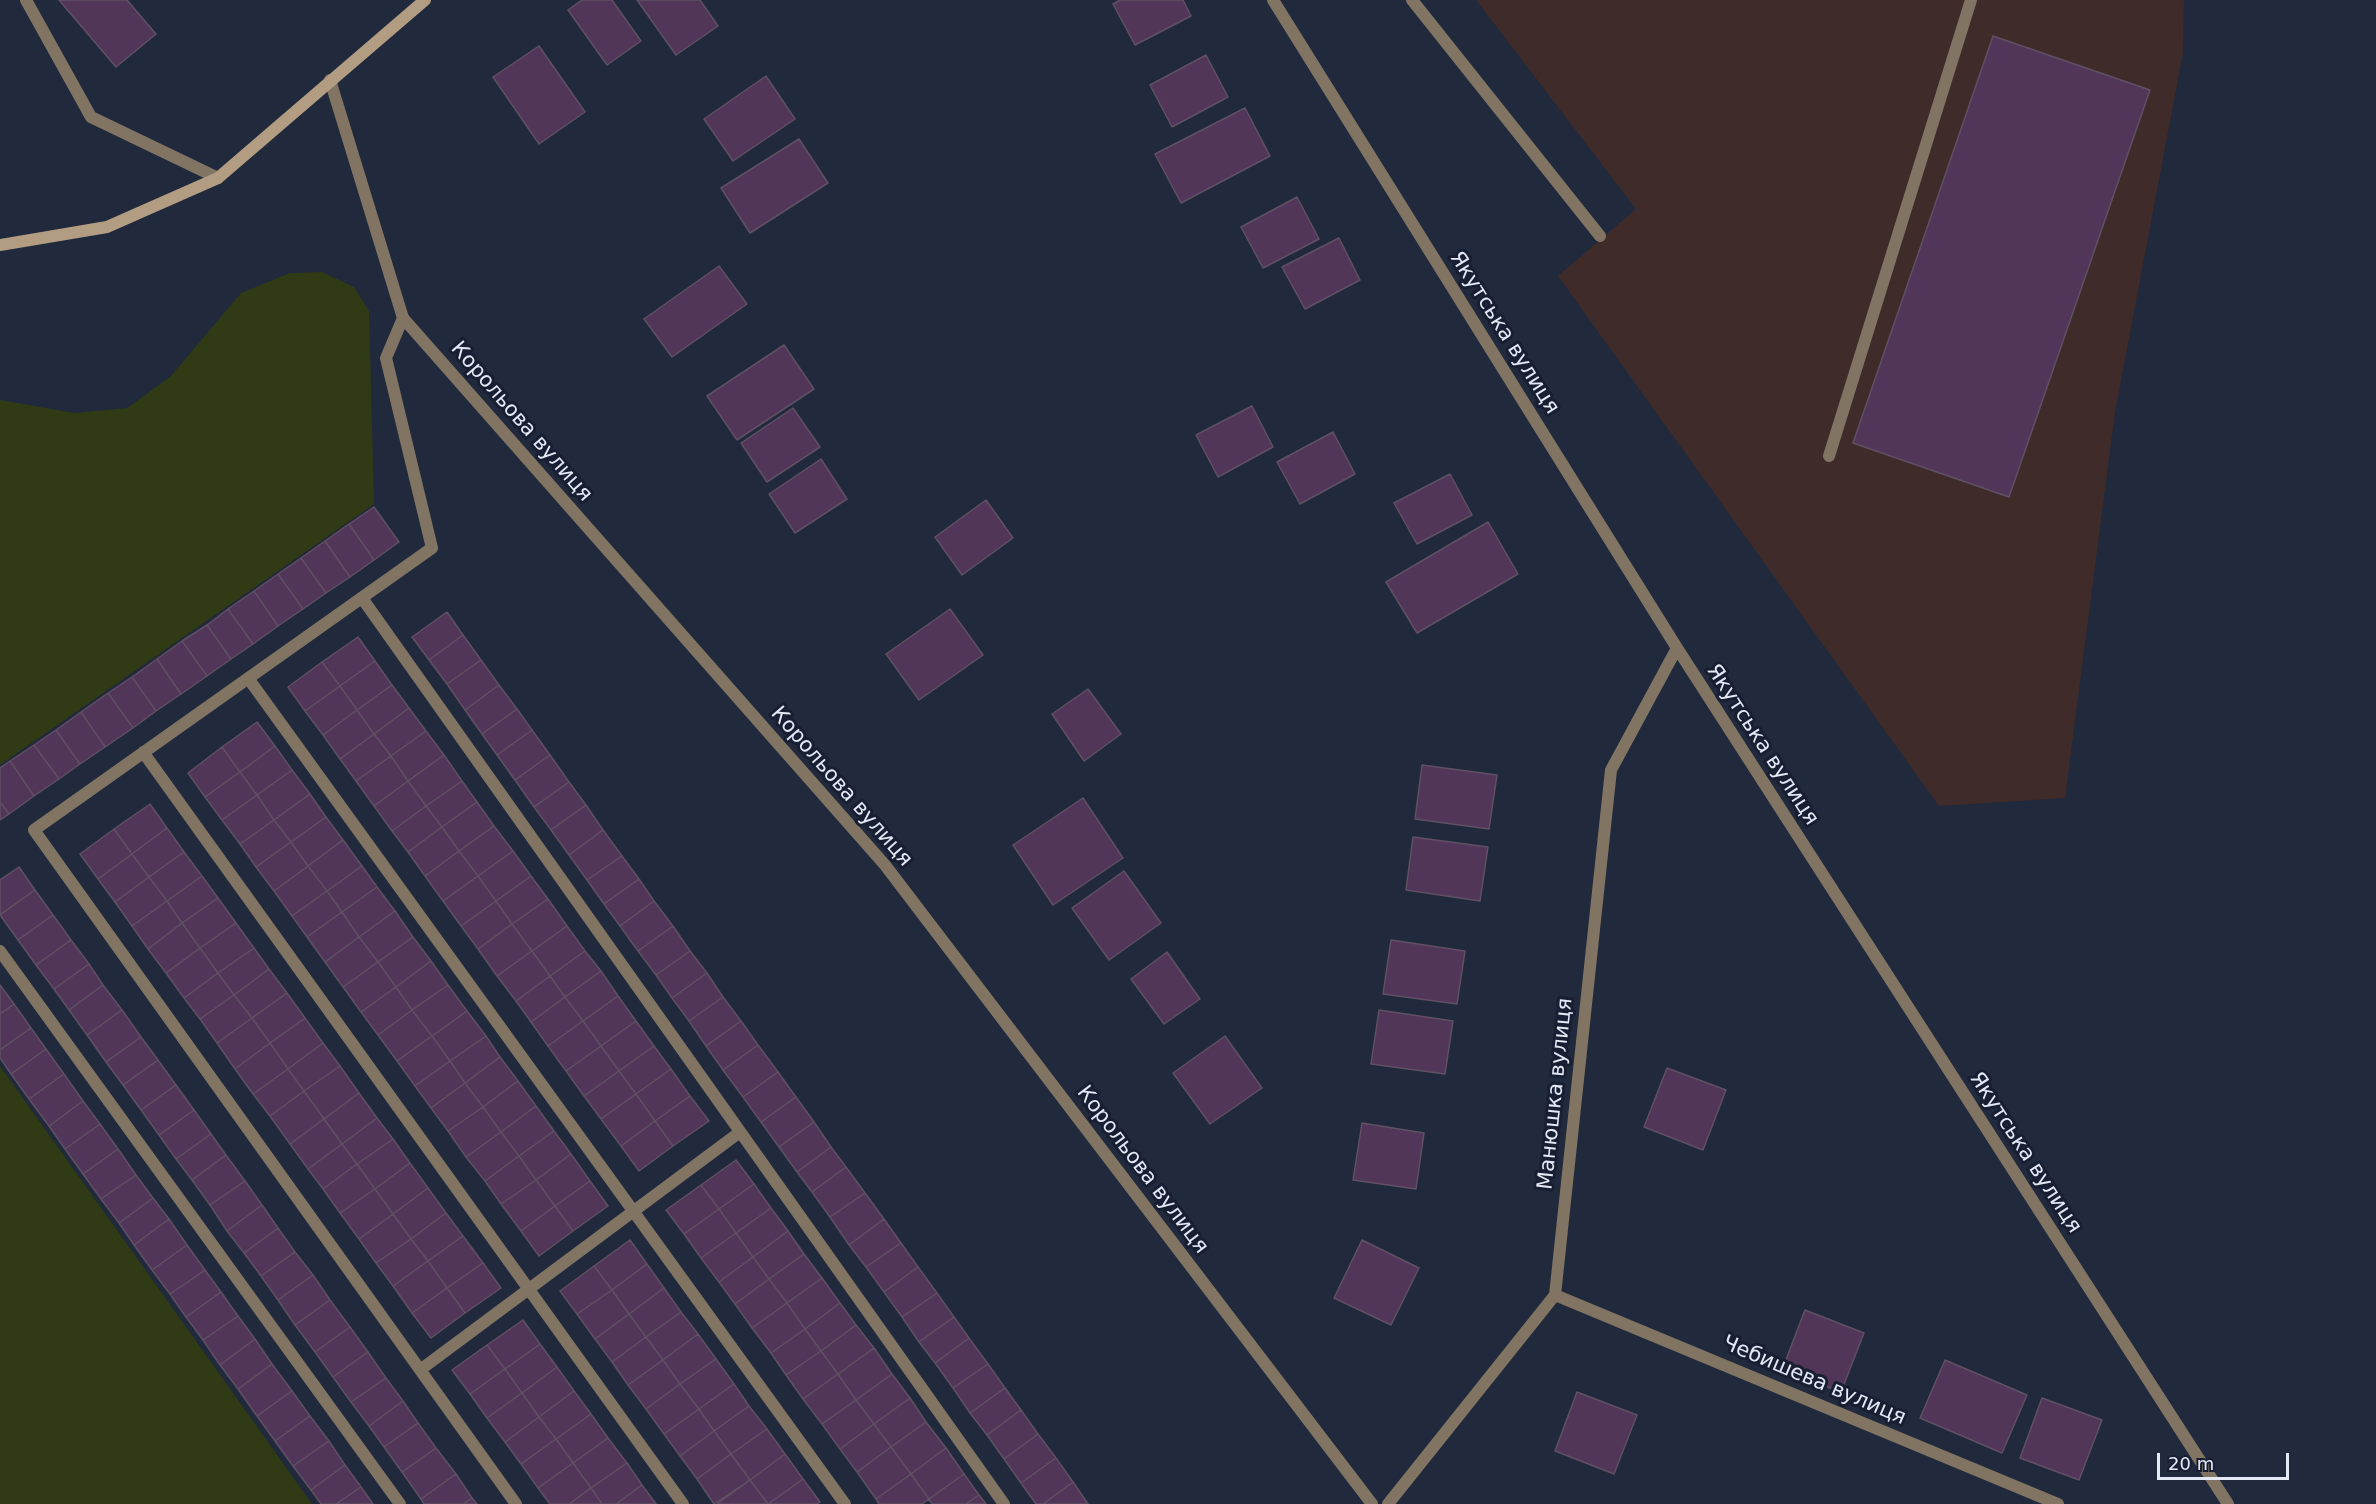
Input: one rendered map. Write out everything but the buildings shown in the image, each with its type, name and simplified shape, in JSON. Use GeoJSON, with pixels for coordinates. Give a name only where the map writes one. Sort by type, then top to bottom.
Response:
{"type":"FeatureCollection","features":[{"type":"Feature","properties":{"kind":"street"},"geometry":{"type":"LineString","coordinates":[[26,0],[91,117],[218,178]]}},
{"type":"Feature","properties":{"kind":"street"},"geometry":{"type":"LineString","coordinates":[[0,245],[107,227],[218,178],[425,0]]}},
{"type":"Feature","properties":{"kind":"street","name":"Якутська вулиця"},"geometry":{"type":"LineString","coordinates":[[1273,0],[1677,648],[2228,1504]]}},
{"type":"Feature","properties":{"kind":"street"},"geometry":{"type":"LineString","coordinates":[[1412,0],[1600,236]]}},
{"type":"Feature","properties":{"kind":"street"},"geometry":{"type":"LineString","coordinates":[[1829,456],[1971,0]]}},
{"type":"Feature","properties":{"kind":"street","name":"Корольова вулиця"},"geometry":{"type":"LineString","coordinates":[[330,80],[403,318],[885,865],[1372,1504]]}},
{"type":"Feature","properties":{"kind":"street"},"geometry":{"type":"LineString","coordinates":[[403,318],[386,358],[432,548],[34,830],[516,1504]]}},
{"type":"Feature","properties":{"kind":"street"},"geometry":{"type":"LineString","coordinates":[[362,598],[1004,1504]]}},
{"type":"Feature","properties":{"kind":"street","name":"Манюшка вулиця"},"geometry":{"type":"LineString","coordinates":[[1555,1295],[1611,770],[1677,648]]}},
{"type":"Feature","properties":{"kind":"street"},"geometry":{"type":"LineString","coordinates":[[248,678],[845,1504]]}},
{"type":"Feature","properties":{"kind":"street"},"geometry":{"type":"LineString","coordinates":[[143,752],[683,1504]]}},
{"type":"Feature","properties":{"kind":"street"},"geometry":{"type":"LineString","coordinates":[[0,951],[400,1504]]}},
{"type":"Feature","properties":{"kind":"street"},"geometry":{"type":"LineString","coordinates":[[420,1370],[740,1132]]}},
{"type":"Feature","properties":{"kind":"street"},"geometry":{"type":"LineString","coordinates":[[1388,1504],[1555,1295]]}},
{"type":"Feature","properties":{"kind":"street","name":"Чебишева вулиця"},"geometry":{"type":"LineString","coordinates":[[1555,1295],[2058,1504]]}},
{"type":"Feature","properties":{"kind":"shaded area"},"geometry":{"type":"Polygon","coordinates":[[[1476,0],[2184,0],[2183,53],[2115,412],[2065,798],[1939,806],[1558,276],[1636,209],[1476,0]]]}},
{"type":"Feature","properties":{"kind":"green space"},"geometry":{"type":"Polygon","coordinates":[[[322,272],[354,287],[369,311],[374,504],[0,765],[0,400],[74,413],[127,408],[170,377],[241,293],[290,273],[322,272]]]}},
{"type":"Feature","properties":{"kind":"green space"},"geometry":{"type":"Polygon","coordinates":[[[0,1066],[312,1504],[0,1504],[0,1066]]]}}]}
